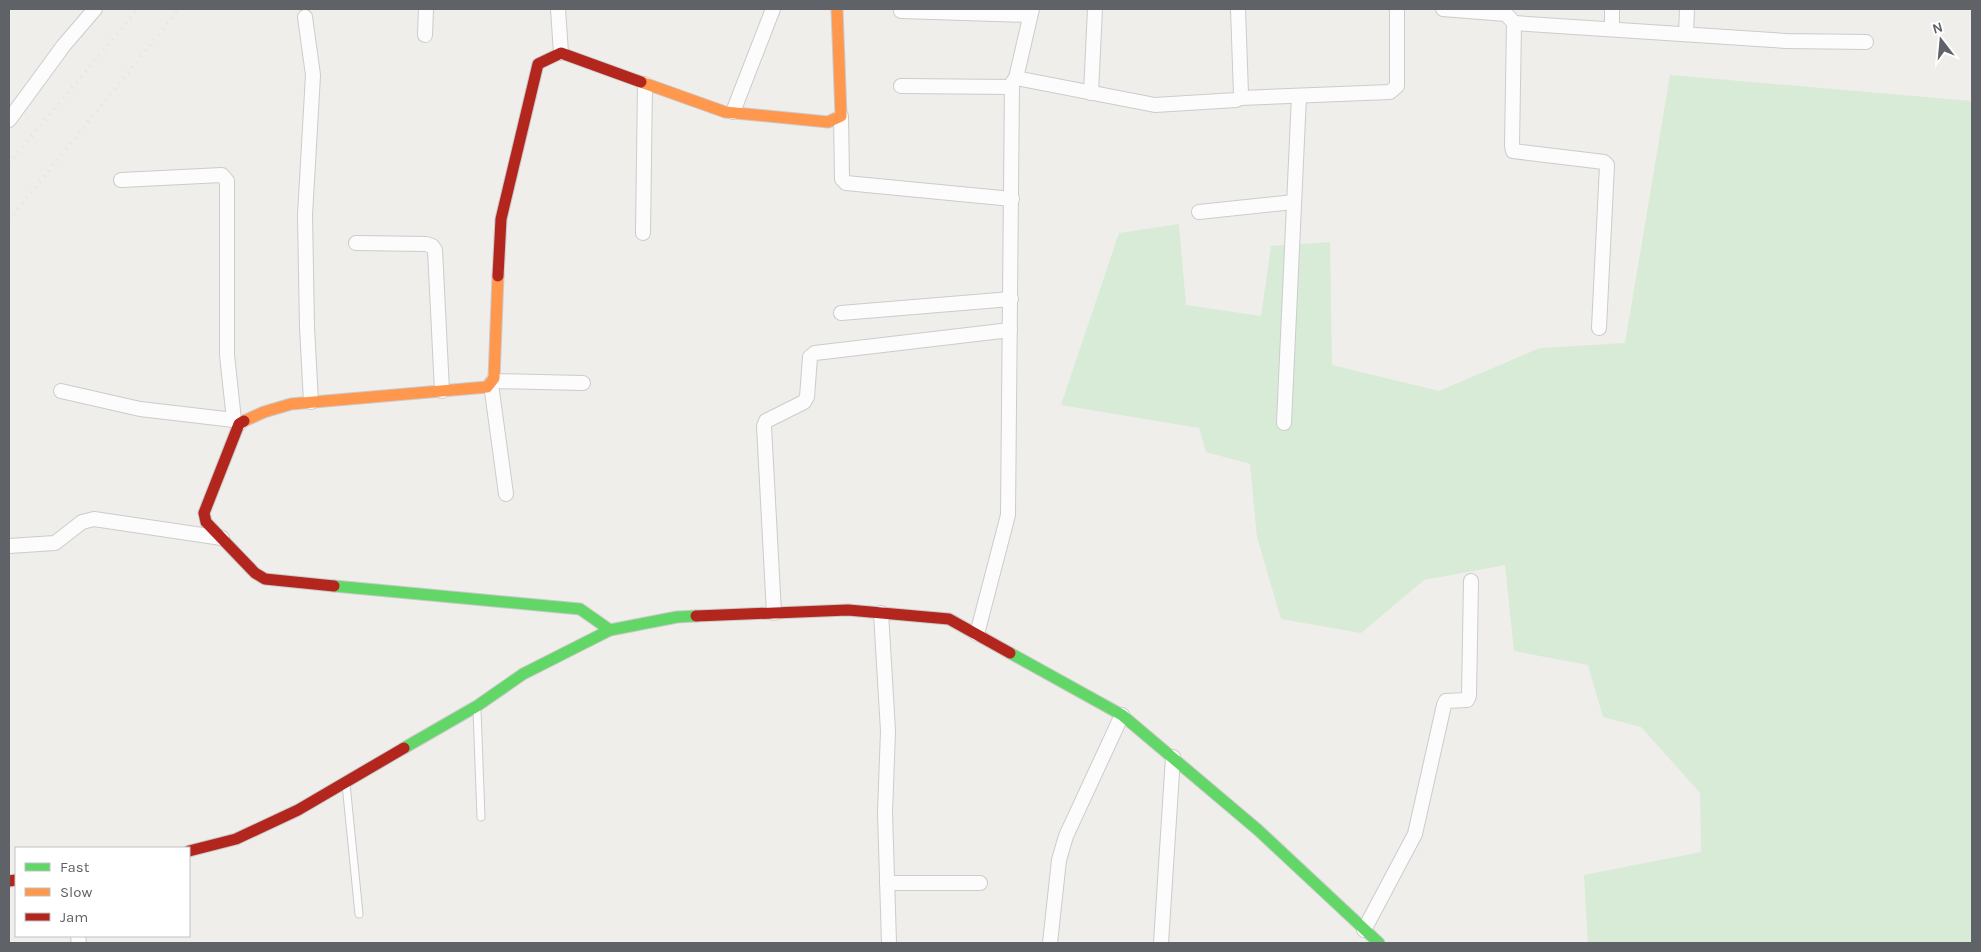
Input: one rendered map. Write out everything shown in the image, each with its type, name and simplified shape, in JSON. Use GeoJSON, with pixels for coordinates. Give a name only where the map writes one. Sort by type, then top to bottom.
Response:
{"type":"FeatureCollection","features":[{"type":"Feature","properties":{"kind":"street"},"geometry":{"type":"LineString","coordinates":[[9,120],[64,45],[96,9]]}},
{"type":"Feature","properties":{"kind":"street"},"geometry":{"type":"LineString","coordinates":[[426,9],[426,35]]}},
{"type":"Feature","properties":{"kind":"street"},"geometry":{"type":"LineString","coordinates":[[558,9],[561,53]]}},
{"type":"Feature","properties":{"kind":"street"},"geometry":{"type":"LineString","coordinates":[[734,112],[765,25],[773,9]]}},
{"type":"Feature","properties":{"kind":"street"},"geometry":{"type":"LineString","coordinates":[[837,9],[842,179],[846,183],[1012,199]]}},
{"type":"Feature","properties":{"kind":"street"},"geometry":{"type":"LineString","coordinates":[[1090,93],[1095,9]]}},
{"type":"Feature","properties":{"kind":"street"},"geometry":{"type":"LineString","coordinates":[[1238,9],[1240,98]]}},
{"type":"Feature","properties":{"kind":"street"},"geometry":{"type":"LineString","coordinates":[[901,86],[1014,83],[1090,93],[1155,105],[1240,98],[1390,92],[1397,86],[1396,9]]}},
{"type":"Feature","properties":{"kind":"street"},"geometry":{"type":"LineString","coordinates":[[1443,9],[1506,14],[1514,23],[1513,151],[1604,162],[1607,165],[1599,328]]}},
{"type":"Feature","properties":{"kind":"street"},"geometry":{"type":"LineString","coordinates":[[1612,9],[1612,29]]}},
{"type":"Feature","properties":{"kind":"street"},"geometry":{"type":"LineString","coordinates":[[1686,34],[1687,9]]}},
{"type":"Feature","properties":{"kind":"street"},"geometry":{"type":"LineString","coordinates":[[901,10],[1031,12],[1014,83],[1008,515],[977,634]]}},
{"type":"Feature","properties":{"kind":"street"},"geometry":{"type":"LineString","coordinates":[[305,17],[313,75],[305,215],[307,328],[311,402]]}},
{"type":"Feature","properties":{"kind":"street"},"geometry":{"type":"LineString","coordinates":[[1514,23],[1786,41],[1866,42]]}},
{"type":"Feature","properties":{"kind":"street"},"geometry":{"type":"LineString","coordinates":[[506,494],[492,382],[501,219],[506,190],[538,64],[561,53],[603,66],[645,84],[734,112],[828,122],[841,116]]}},
{"type":"Feature","properties":{"kind":"street"},"geometry":{"type":"LineString","coordinates":[[643,233],[645,84]]}},
{"type":"Feature","properties":{"kind":"street"},"geometry":{"type":"LineString","coordinates":[[1284,423],[1299,96]]}},
{"type":"Feature","properties":{"kind":"street"},"geometry":{"type":"LineString","coordinates":[[121,180],[222,175],[227,181],[227,355],[237,422],[204,513],[206,522],[255,573],[265,579],[580,609],[610,630]]}},
{"type":"Feature","properties":{"kind":"street"},"geometry":{"type":"LineString","coordinates":[[1199,212],[1294,202]]}},
{"type":"Feature","properties":{"kind":"street"},"geometry":{"type":"LineString","coordinates":[[356,243],[426,244],[432,246],[435,250],[442,391]]}},
{"type":"Feature","properties":{"kind":"street"},"geometry":{"type":"LineString","coordinates":[[841,313],[1011,299]]}},
{"type":"Feature","properties":{"kind":"street"},"geometry":{"type":"LineString","coordinates":[[774,613],[764,426],[766,422],[804,402],[807,397],[810,357],[815,353],[1010,330]]}},
{"type":"Feature","properties":{"kind":"street"},"geometry":{"type":"LineString","coordinates":[[61,391],[140,409],[237,422],[276,407],[311,402],[487,387],[492,382],[583,383]]}},
{"type":"Feature","properties":{"kind":"street"},"geometry":{"type":"LineString","coordinates":[[9,546],[55,543],[82,522],[94,519],[222,538]]}},
{"type":"Feature","properties":{"kind":"street"},"geometry":{"type":"LineString","coordinates":[[1364,930],[1415,834],[1444,705],[1446,701],[1467,700],[1469,696],[1471,581]]}},
{"type":"Feature","properties":{"kind":"street"},"geometry":{"type":"LineString","coordinates":[[190,851],[236,839],[298,810],[346,784],[477,706],[523,674],[610,630],[677,617],[848,610],[950,620],[1122,715],[1258,830],[1379,943]]}},
{"type":"Feature","properties":{"kind":"street"},"geometry":{"type":"LineString","coordinates":[[881,613],[888,732],[885,813],[889,943]]}},
{"type":"Feature","properties":{"kind":"street"},"geometry":{"type":"LineString","coordinates":[[1050,943],[1056,879],[1064,844],[1122,715]]}},
{"type":"Feature","properties":{"kind":"street"},"geometry":{"type":"LineString","coordinates":[[1161,943],[1173,758]]}},
{"type":"Feature","properties":{"kind":"street"},"geometry":{"type":"LineString","coordinates":[[887,883],[980,883]]}},
{"type":"Feature","properties":{"kind":"lane"},"geometry":{"type":"LineString","coordinates":[[477,706],[481,817]]}},
{"type":"Feature","properties":{"kind":"lane"},"geometry":{"type":"LineString","coordinates":[[346,784],[360,914]]}},
{"type":"Feature","properties":{"kind":"green space"},"geometry":{"type":"Polygon","coordinates":[[[1670,75],[1972,101],[1972,942],[1970,943],[1588,943],[1584,875],[1701,852],[1700,793],[1641,727],[1603,717],[1588,665],[1514,651],[1505,565],[1424,580],[1361,633],[1281,619],[1257,537],[1250,464],[1206,452],[1199,428],[1061,405],[1119,233],[1179,224],[1186,305],[1261,316],[1271,246],[1330,242],[1332,365],[1439,391],[1540,348],[1625,343],[1670,75]]]}},
{"type":"Feature","properties":{"kind":"railway"},"geometry":{"type":"LineString","coordinates":[[9,163],[138,9]]}},
{"type":"Feature","properties":{"kind":"railway"},"geometry":{"type":"LineString","coordinates":[[9,220],[179,9]]}},
{"type":"Feature","properties":{"kind":"traffic: fast"},"geometry":{"type":"LineString","coordinates":[[334,586],[580,609],[610,630]]}},
{"type":"Feature","properties":{"kind":"traffic: fast"},"geometry":{"type":"LineString","coordinates":[[404,748],[477,706],[523,674],[610,630],[677,617],[696,616]]}},
{"type":"Feature","properties":{"kind":"traffic: fast"},"geometry":{"type":"LineString","coordinates":[[1010,653],[1122,715],[1258,830],[1379,943]]}},
{"type":"Feature","properties":{"kind":"traffic: slow"},"geometry":{"type":"LineString","coordinates":[[641,82],[725,112],[828,122],[841,116],[837,9]]}},
{"type":"Feature","properties":{"kind":"traffic: slow"},"geometry":{"type":"LineString","coordinates":[[244,421],[264,412],[291,404],[487,387],[494,378],[498,276]]}},
{"type":"Feature","properties":{"kind":"traffic: jam"},"geometry":{"type":"LineString","coordinates":[[498,276],[501,219],[538,64],[561,53],[641,82]]}},
{"type":"Feature","properties":{"kind":"traffic: jam"},"geometry":{"type":"LineString","coordinates":[[244,421],[239,424],[204,513],[206,522],[255,573],[265,579],[334,586]]}},
{"type":"Feature","properties":{"kind":"traffic: jam"},"geometry":{"type":"LineString","coordinates":[[696,616],[848,610],[949,619],[1010,653]]}},
{"type":"Feature","properties":{"kind":"traffic: jam"},"geometry":{"type":"LineString","coordinates":[[190,851],[236,839],[298,810],[404,748]]}},
{"type":"Feature","properties":{"kind":"traffic: jam"},"geometry":{"type":"LineString","coordinates":[[9,881],[15,880]]}}]}
